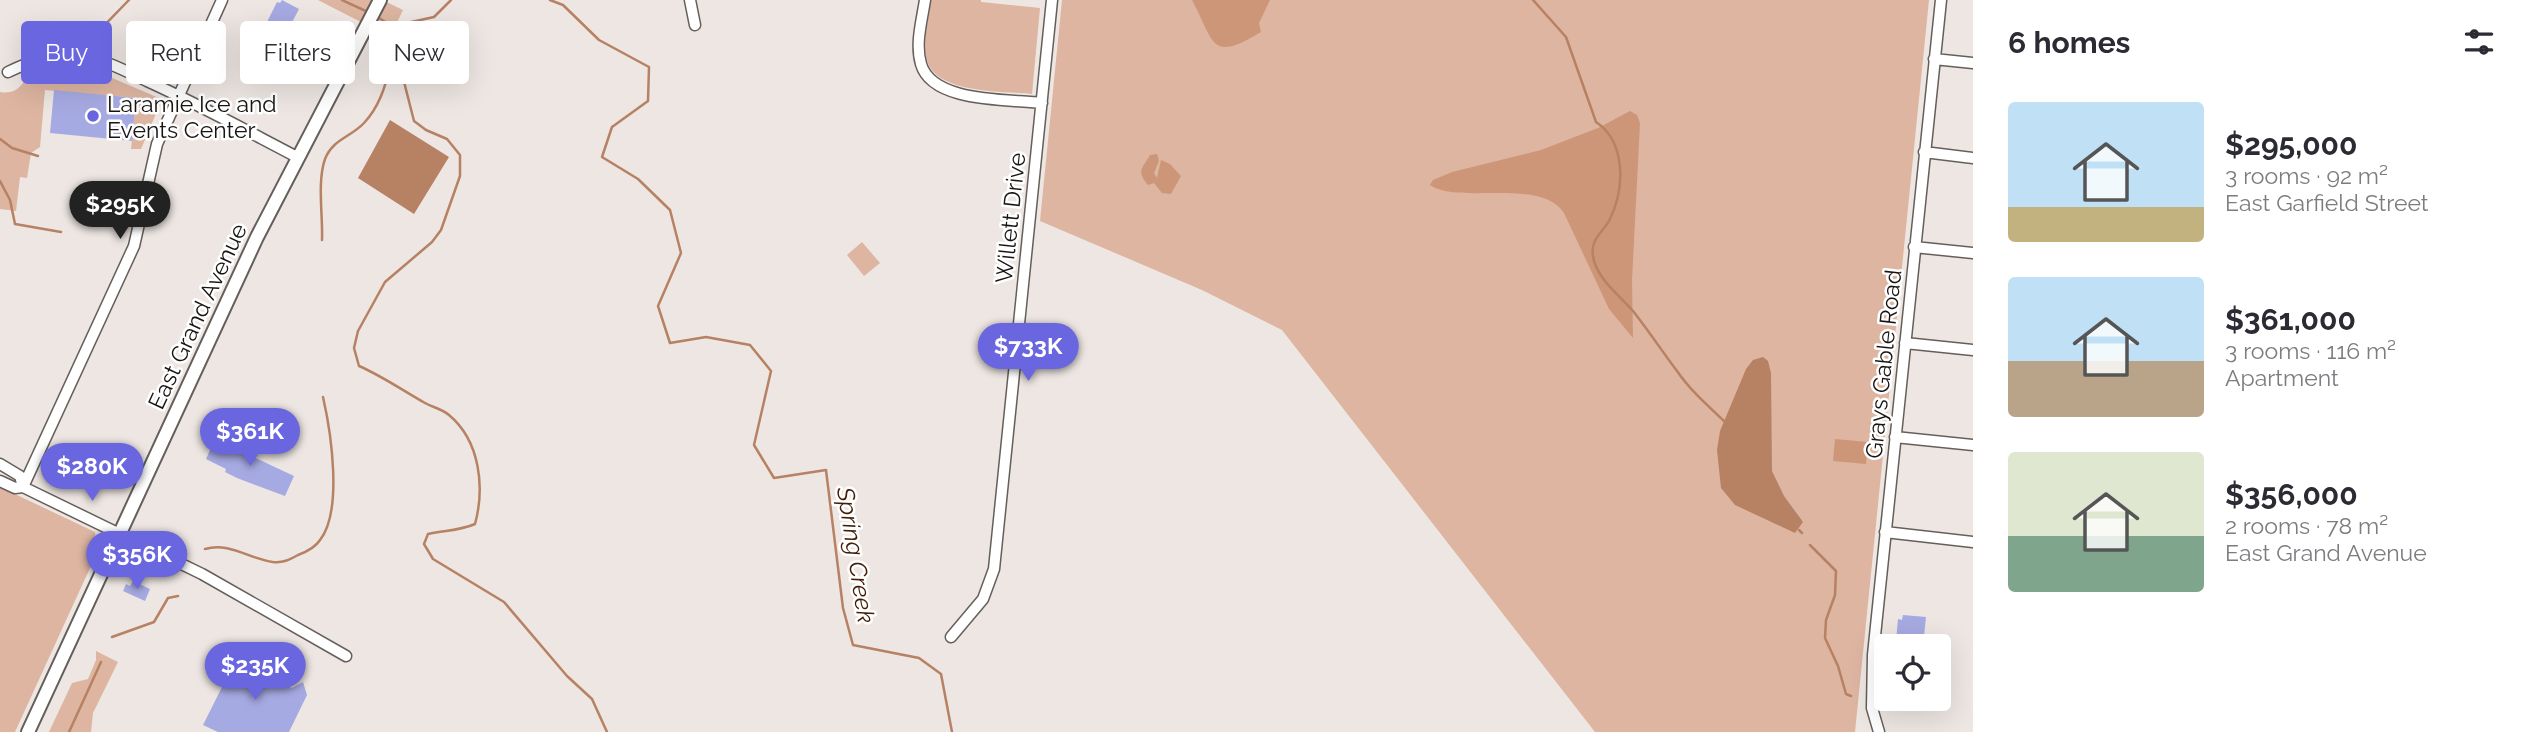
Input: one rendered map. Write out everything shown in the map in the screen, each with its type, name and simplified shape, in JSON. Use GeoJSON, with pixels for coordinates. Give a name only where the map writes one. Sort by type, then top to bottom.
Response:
{"type":"FeatureCollection","features":[{"type":"Feature","properties":{"kind":"main road","name":"East Grand Avenue"},"geometry":{"type":"LineString","coordinates":[[28,732],[246,261],[379,1]]}},
{"type":"Feature","properties":{"kind":"street"},"geometry":{"type":"LineString","coordinates":[[23,487],[134,246],[144,213],[152,159],[222,0]]}},
{"type":"Feature","properties":{"kind":"street"},"geometry":{"type":"LineString","coordinates":[[690,0],[695,26]]}},
{"type":"Feature","properties":{"kind":"street"},"geometry":{"type":"LineString","coordinates":[[925,0],[919,53],[925,74],[931,81],[948,92],[1042,103]]}},
{"type":"Feature","properties":{"kind":"street","name":"Willett Drive"},"geometry":{"type":"LineString","coordinates":[[951,637],[982,599],[993,569],[1052,0]]}},
{"type":"Feature","properties":{"kind":"street","name":"Grays Gable Road"},"geometry":{"type":"LineString","coordinates":[[1878,732],[1872,708],[1872,677],[1941,0]]}},
{"type":"Feature","properties":{"kind":"street"},"geometry":{"type":"LineString","coordinates":[[8,72],[30,62],[73,55],[100,60],[179,95],[297,157]]}},
{"type":"Feature","properties":{"kind":"street"},"geometry":{"type":"LineString","coordinates":[[1934,59],[1973,63]]}},
{"type":"Feature","properties":{"kind":"street"},"geometry":{"type":"LineString","coordinates":[[1924,152],[1973,158]]}},
{"type":"Feature","properties":{"kind":"street"},"geometry":{"type":"LineString","coordinates":[[1914,247],[1973,253]]}},
{"type":"Feature","properties":{"kind":"street"},"geometry":{"type":"LineString","coordinates":[[1905,343],[1973,350]]}},
{"type":"Feature","properties":{"kind":"street"},"geometry":{"type":"LineString","coordinates":[[1895,437],[1973,445]]}},
{"type":"Feature","properties":{"kind":"street"},"geometry":{"type":"LineString","coordinates":[[0,464],[20,476],[23,487]]}},
{"type":"Feature","properties":{"kind":"street"},"geometry":{"type":"LineString","coordinates":[[0,481],[15,488],[23,487],[202,574],[346,656]]}},
{"type":"Feature","properties":{"kind":"street"},"geometry":{"type":"LineString","coordinates":[[1885,533],[1973,541]]}},
{"type":"Feature","properties":{"kind":"shaded area"},"geometry":{"type":"Polygon","coordinates":[[[318,0],[382,0],[403,10],[398,21],[369,21],[369,26],[318,0]]]}},
{"type":"Feature","properties":{"kind":"shaded area"},"geometry":{"type":"Polygon","coordinates":[[[931,0],[981,0],[1040,8],[1032,94],[973,89],[944,80],[933,72],[927,61],[925,46],[931,0]]]}},
{"type":"Feature","properties":{"kind":"shaded area"},"geometry":{"type":"Polygon","coordinates":[[[1062,0],[1929,0],[1855,732],[1595,732],[1282,330],[1202,290],[1040,221],[1062,0]]]}},
{"type":"Feature","properties":{"kind":"shaded area"},"geometry":{"type":"Polygon","coordinates":[[[1192,0],[1270,0],[1259,23],[1261,32],[1232,46],[1223,47],[1210,37],[1192,0]]]}},
{"type":"Feature","properties":{"kind":"shaded area"},"geometry":{"type":"Polygon","coordinates":[[[112,78],[159,98],[160,104],[141,149],[131,149],[136,98],[45,90],[40,147],[31,153],[27,178],[20,177],[16,211],[0,209],[0,92],[11,92],[21,85],[112,84],[112,78]]]}},
{"type":"Feature","properties":{"kind":"shaded area"},"geometry":{"type":"Polygon","coordinates":[[[1630,111],[1637,115],[1640,123],[1632,280],[1633,338],[1609,309],[1564,213],[1552,202],[1537,196],[1518,194],[1459,193],[1430,185],[1433,180],[1452,172],[1541,150],[1598,128],[1630,111]]]}},
{"type":"Feature","properties":{"kind":"shaded area"},"geometry":{"type":"Polygon","coordinates":[[[390,120],[449,157],[414,214],[358,178],[390,120]]]}},
{"type":"Feature","properties":{"kind":"shaded area"},"geometry":{"type":"Polygon","coordinates":[[[1157,154],[1159,161],[1154,173],[1157,178],[1161,160],[1170,164],[1181,176],[1171,194],[1162,193],[1154,183],[1148,185],[1142,176],[1142,170],[1150,155],[1157,154]]]}},
{"type":"Feature","properties":{"kind":"shaded area"},"geometry":{"type":"Polygon","coordinates":[[[862,242],[880,263],[864,276],[847,255],[862,242]]]}},
{"type":"Feature","properties":{"kind":"shaded area"},"geometry":{"type":"Polygon","coordinates":[[[1763,357],[1768,361],[1771,373],[1772,471],[1784,496],[1803,522],[1795,533],[1735,505],[1721,488],[1717,450],[1720,431],[1746,369],[1753,360],[1763,357]]]}},
{"type":"Feature","properties":{"kind":"shaded area"},"geometry":{"type":"Polygon","coordinates":[[[1835,439],[1868,442],[1866,464],[1833,461],[1835,439]]]}},
{"type":"Feature","properties":{"kind":"shaded area"},"geometry":{"type":"Polygon","coordinates":[[[0,487],[95,532],[96,544],[100,546],[15,732],[0,732],[0,487]]]}},
{"type":"Feature","properties":{"kind":"shaded area"},"geometry":{"type":"Polygon","coordinates":[[[96,651],[118,662],[93,713],[91,732],[49,732],[72,683],[88,679],[96,660],[96,651]]]}},
{"type":"Feature","properties":{"kind":"building"},"geometry":{"type":"Polygon","coordinates":[[[282,0],[299,9],[293,21],[268,21],[277,2],[282,0]]]}},
{"type":"Feature","properties":{"kind":"building","name":"Laramie Ice and Events Center"},"geometry":{"type":"Polygon","coordinates":[[[54,90],[136,98],[132,141],[50,133],[54,90]]]}},
{"type":"Feature","properties":{"kind":"building"},"geometry":{"type":"Polygon","coordinates":[[[215,439],[294,476],[285,496],[237,478],[206,459],[215,439]]]}},
{"type":"Feature","properties":{"kind":"building"},"geometry":{"type":"Polygon","coordinates":[[[133,581],[150,589],[145,601],[123,591],[126,584],[130,586],[133,581]]]}},
{"type":"Feature","properties":{"kind":"building"},"geometry":{"type":"Polygon","coordinates":[[[1903,615],[1926,617],[1924,634],[1897,634],[1898,619],[1902,620],[1903,615]]]}},
{"type":"Feature","properties":{"kind":"building"},"geometry":{"type":"Polygon","coordinates":[[[238,655],[275,673],[272,678],[292,688],[303,682],[307,695],[289,732],[218,732],[203,725],[238,655]]]}},
{"type":"Feature","properties":{"kind":"waterway"},"geometry":{"type":"LineString","coordinates":[[109,21],[129,0]]}},
{"type":"Feature","properties":{"kind":"waterway","name":"Spring Creek"},"geometry":{"type":"LineString","coordinates":[[342,0],[368,12]]}},
{"type":"Feature","properties":{"kind":"waterway","name":"Spring Creek"},"geometry":{"type":"LineString","coordinates":[[377,17],[393,26],[434,17],[451,0]]}},
{"type":"Feature","properties":{"kind":"waterway","name":"Spring Creek"},"geometry":{"type":"LineString","coordinates":[[550,0],[563,5],[599,40],[649,67],[648,101],[612,127],[602,157],[638,179],[670,210],[681,253],[658,306],[670,343],[706,337],[750,345],[771,371],[754,445],[774,478],[826,470],[843,608],[853,645],[919,658],[941,674],[952,732]]}},
{"type":"Feature","properties":{"kind":"waterway"},"geometry":{"type":"LineString","coordinates":[[1533,0],[1566,37],[1596,122],[1606,131],[1618,153],[1618,194],[1610,219],[1594,244],[1595,264],[1603,279],[1633,311],[1688,385],[1724,421]]}},
{"type":"Feature","properties":{"kind":"waterway"},"geometry":{"type":"LineString","coordinates":[[322,240],[321,188],[325,159],[337,143],[359,128],[372,114],[385,84]]}},
{"type":"Feature","properties":{"kind":"waterway"},"geometry":{"type":"LineString","coordinates":[[405,84],[414,121],[426,130],[447,139],[460,155],[460,176],[441,230],[432,242],[385,282],[358,331],[354,348],[359,366],[443,411],[468,438],[479,480],[480,495],[475,524],[428,534],[424,544],[433,559],[504,602],[567,676],[592,699],[607,732]]}},
{"type":"Feature","properties":{"kind":"waterway"},"geometry":{"type":"LineString","coordinates":[[0,139],[12,148],[38,156]]}},
{"type":"Feature","properties":{"kind":"waterway"},"geometry":{"type":"LineString","coordinates":[[0,181],[10,200],[15,224],[61,232]]}},
{"type":"Feature","properties":{"kind":"waterway"},"geometry":{"type":"LineString","coordinates":[[205,549],[231,549],[264,560],[280,562],[289,560],[318,543],[327,527],[333,491],[332,450],[323,397]]}},
{"type":"Feature","properties":{"kind":"waterway"},"geometry":{"type":"LineString","coordinates":[[1799,530],[1802,533]]}},
{"type":"Feature","properties":{"kind":"waterway"},"geometry":{"type":"LineString","coordinates":[[1810,545],[1836,571],[1835,595],[1826,620],[1825,638],[1838,666],[1846,694],[1851,696]]}},
{"type":"Feature","properties":{"kind":"waterway"},"geometry":{"type":"LineString","coordinates":[[112,637],[154,622],[168,598],[178,596]]}},
{"type":"Feature","properties":{"kind":"waterway"},"geometry":{"type":"LineString","coordinates":[[69,732],[101,662]]}},
{"type":"Feature","properties":{"kind":"place","name":"Laramie Ice and Events Center"},"geometry":{"type":"Point","coordinates":[93,116]}}]}
